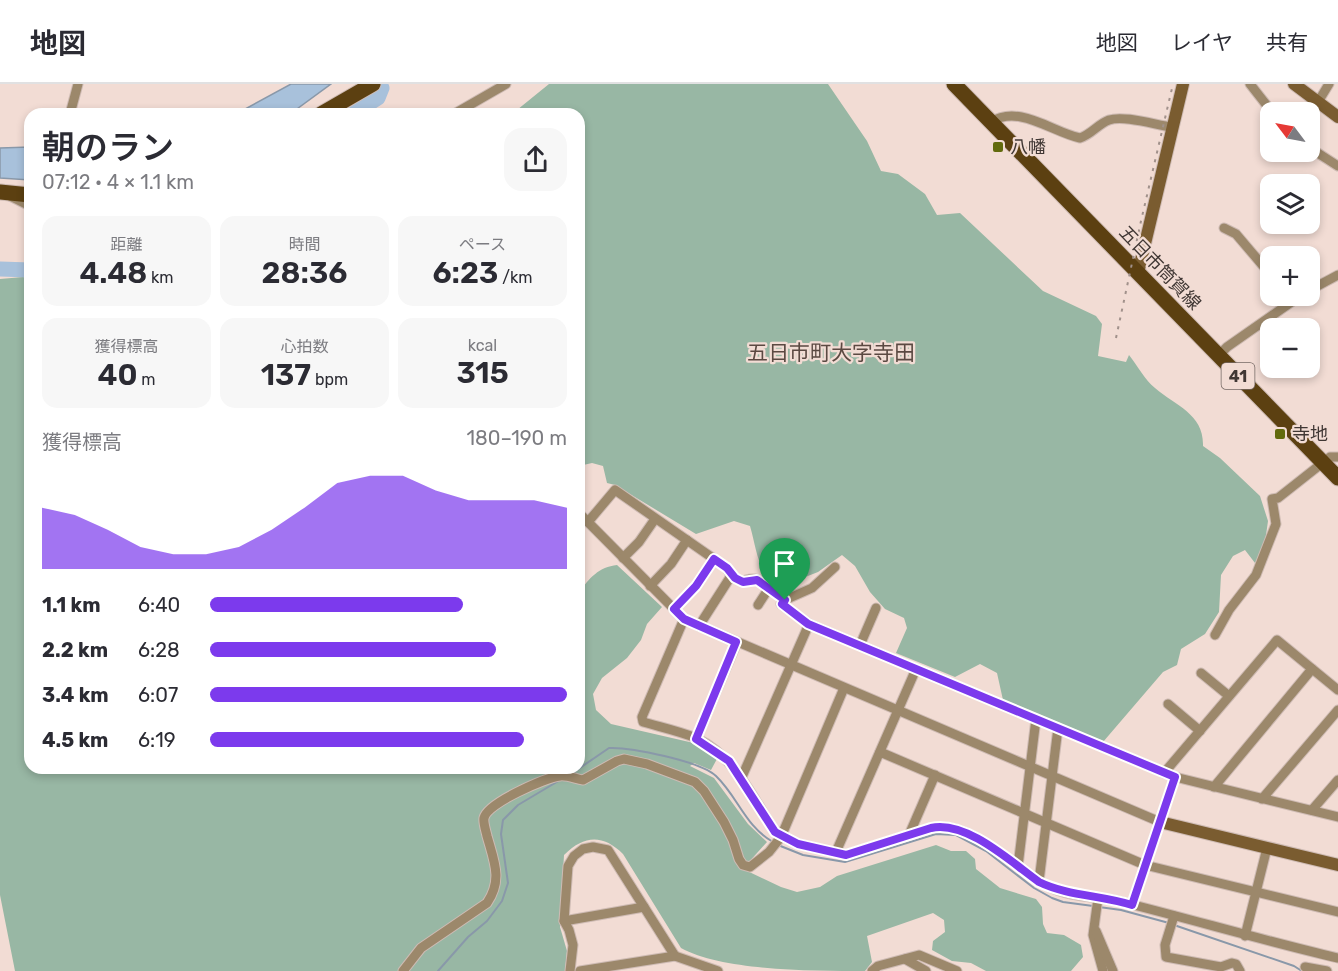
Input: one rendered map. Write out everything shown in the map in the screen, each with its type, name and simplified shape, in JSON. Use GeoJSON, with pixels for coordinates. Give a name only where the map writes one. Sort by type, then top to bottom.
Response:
{"type":"FeatureCollection","features":[{"type":"Feature","properties":{"kind":"main road"},"geometry":{"type":"LineString","coordinates":[[331,108],[373,84]]}},
{"type":"Feature","properties":{"kind":"main road","name":"五日市筒賀線"},"geometry":{"type":"LineString","coordinates":[[954,84],[1338,478]]}},
{"type":"Feature","properties":{"kind":"main road"},"geometry":{"type":"LineString","coordinates":[[1,192],[24,200]]}},
{"type":"Feature","properties":{"kind":"street"},"geometry":{"type":"LineString","coordinates":[[72,108],[78,84]]}},
{"type":"Feature","properties":{"kind":"street"},"geometry":{"type":"LineString","coordinates":[[464,108],[506,84]]}},
{"type":"Feature","properties":{"kind":"street"},"geometry":{"type":"LineString","coordinates":[[1138,273],[1183,84]]}},
{"type":"Feature","properties":{"kind":"street"},"geometry":{"type":"LineString","coordinates":[[1250,84],[1264,102]]}},
{"type":"Feature","properties":{"kind":"street"},"geometry":{"type":"LineString","coordinates":[[1294,84],[1319,100],[1338,117]]}},
{"type":"Feature","properties":{"kind":"street"},"geometry":{"type":"LineString","coordinates":[[1319,100],[1329,84]]}},
{"type":"Feature","properties":{"kind":"street"},"geometry":{"type":"LineString","coordinates":[[991,122],[999,116],[1015,116],[1080,138],[1111,119],[1172,128]]}},
{"type":"Feature","properties":{"kind":"street"},"geometry":{"type":"LineString","coordinates":[[1320,154],[1338,166]]}},
{"type":"Feature","properties":{"kind":"street"},"geometry":{"type":"LineString","coordinates":[[1224,228],[1236,234],[1260,262]]}},
{"type":"Feature","properties":{"kind":"street"},"geometry":{"type":"LineString","coordinates":[[1320,285],[1338,275]]}},
{"type":"Feature","properties":{"kind":"street"},"geometry":{"type":"LineString","coordinates":[[1218,357],[1227,347],[1282,306]]}},
{"type":"Feature","properties":{"kind":"street"},"geometry":{"type":"LineString","coordinates":[[1215,635],[1229,610],[1256,575],[1276,524],[1272,499],[1278,498],[1322,462],[1330,457],[1338,457]]}},
{"type":"Feature","properties":{"kind":"street"},"geometry":{"type":"LineString","coordinates":[[588,522],[615,490],[727,568],[731,576],[743,582],[757,580],[785,600]]}},
{"type":"Feature","properties":{"kind":"street"},"geometry":{"type":"LineString","coordinates":[[585,519],[684,619],[699,626],[1160,822],[1338,864]]}},
{"type":"Feature","properties":{"kind":"street"},"geometry":{"type":"LineString","coordinates":[[623,558],[639,542],[655,519]]}},
{"type":"Feature","properties":{"kind":"street"},"geometry":{"type":"LineString","coordinates":[[650,586],[671,564],[687,540]]}},
{"type":"Feature","properties":{"kind":"street"},"geometry":{"type":"LineString","coordinates":[[674,609],[696,586],[714,559]]}},
{"type":"Feature","properties":{"kind":"street"},"geometry":{"type":"LineString","coordinates":[[835,567],[812,588],[785,600],[782,604],[808,624],[1175,777],[1338,817]]}},
{"type":"Feature","properties":{"kind":"street"},"geometry":{"type":"LineString","coordinates":[[699,626],[731,576]]}},
{"type":"Feature","properties":{"kind":"street"},"geometry":{"type":"LineString","coordinates":[[758,605],[769,588]]}},
{"type":"Feature","properties":{"kind":"street"},"geometry":{"type":"LineString","coordinates":[[860,645],[876,608]]}},
{"type":"Feature","properties":{"kind":"street"},"geometry":{"type":"LineString","coordinates":[[684,619],[642,717],[643,722],[696,739],[723,755],[775,832],[781,837],[798,844],[846,855],[939,826],[956,829],[972,836],[1039,882],[1097,904],[1132,905],[1173,921],[1338,958]]}},
{"type":"Feature","properties":{"kind":"street"},"geometry":{"type":"LineString","coordinates":[[741,779],[808,624]]}},
{"type":"Feature","properties":{"kind":"street"},"geometry":{"type":"LineString","coordinates":[[1164,772],[1277,640],[1338,690]]}},
{"type":"Feature","properties":{"kind":"street"},"geometry":{"type":"LineString","coordinates":[[696,739],[736,642]]}},
{"type":"Feature","properties":{"kind":"street"},"geometry":{"type":"LineString","coordinates":[[836,852],[916,669]]}},
{"type":"Feature","properties":{"kind":"street"},"geometry":{"type":"LineString","coordinates":[[1214,787],[1312,669]]}},
{"type":"Feature","properties":{"kind":"street"},"geometry":{"type":"LineString","coordinates":[[1201,673],[1229,696]]}},
{"type":"Feature","properties":{"kind":"street"},"geometry":{"type":"LineString","coordinates":[[403,971],[422,948],[487,903],[494,893],[496,868],[484,823],[487,812],[504,799],[562,775],[583,780],[624,759],[647,764],[695,782],[724,822],[734,840],[739,860],[750,867],[769,852],[781,837],[844,688]]}},
{"type":"Feature","properties":{"kind":"street"},"geometry":{"type":"LineString","coordinates":[[1168,704],[1200,731]]}},
{"type":"Feature","properties":{"kind":"street"},"geometry":{"type":"LineString","coordinates":[[1263,799],[1338,710]]}},
{"type":"Feature","properties":{"kind":"street"},"geometry":{"type":"LineString","coordinates":[[1017,866],[1036,719]]}},
{"type":"Feature","properties":{"kind":"street"},"geometry":{"type":"LineString","coordinates":[[1039,882],[1058,728]]}},
{"type":"Feature","properties":{"kind":"street"},"geometry":{"type":"LineString","coordinates":[[880,752],[1145,865],[1338,912]]}},
{"type":"Feature","properties":{"kind":"street"},"geometry":{"type":"LineString","coordinates":[[909,835],[935,775]]}},
{"type":"Feature","properties":{"kind":"street"},"geometry":{"type":"LineString","coordinates":[[1132,905],[1175,777]]}},
{"type":"Feature","properties":{"kind":"street"},"geometry":{"type":"LineString","coordinates":[[1312,810],[1338,780]]}},
{"type":"Feature","properties":{"kind":"street"},"geometry":{"type":"LineString","coordinates":[[570,971],[573,945],[564,921],[568,866],[578,852],[588,847],[608,850],[675,956]]}},
{"type":"Feature","properties":{"kind":"street"},"geometry":{"type":"LineString","coordinates":[[1245,936],[1267,848]]}},
{"type":"Feature","properties":{"kind":"street"},"geometry":{"type":"LineString","coordinates":[[1097,904],[1093,935],[1103,971]]}},
{"type":"Feature","properties":{"kind":"street"},"geometry":{"type":"LineString","coordinates":[[564,921],[644,907]]}},
{"type":"Feature","properties":{"kind":"street"},"geometry":{"type":"LineString","coordinates":[[1173,921],[1165,945],[1166,957],[1221,967],[1232,963],[1236,964],[1240,971]]}},
{"type":"Feature","properties":{"kind":"street"},"geometry":{"type":"LineString","coordinates":[[1094,926],[1113,971]]}},
{"type":"Feature","properties":{"kind":"street"},"geometry":{"type":"LineString","coordinates":[[872,971],[878,966],[919,955],[957,971]]}},
{"type":"Feature","properties":{"kind":"street"},"geometry":{"type":"LineString","coordinates":[[580,971],[675,956],[718,971]]}},
{"type":"Feature","properties":{"kind":"street"},"geometry":{"type":"LineString","coordinates":[[905,958],[926,971]]}},
{"type":"Feature","properties":{"kind":"street"},"geometry":{"type":"LineString","coordinates":[[1305,968],[1327,971]]}},
{"type":"Feature","properties":{"kind":"green space"},"geometry":{"type":"Polygon","coordinates":[[[549,84],[828,84],[867,141],[881,171],[898,174],[925,194],[937,215],[960,213],[1043,291],[1096,316],[1102,324],[1098,356],[1126,362],[1129,355],[1151,385],[1194,418],[1202,435],[1203,446],[1220,458],[1260,496],[1268,521],[1264,549],[1255,563],[1245,550],[1233,556],[1221,575],[1219,612],[1205,634],[1181,649],[1177,665],[1163,672],[1103,742],[1003,700],[997,673],[980,664],[955,677],[896,653],[907,628],[904,618],[885,609],[870,592],[855,566],[842,555],[818,572],[780,587],[762,568],[750,526],[734,521],[696,534],[615,485],[607,483],[603,466],[592,463],[585,465],[585,108],[519,108],[549,84]]]}},
{"type":"Feature","properties":{"kind":"green space"},"geometry":{"type":"Polygon","coordinates":[[[24,277],[24,774],[585,774],[585,586],[595,574],[617,565],[662,607],[647,624],[641,640],[627,658],[602,678],[593,694],[596,710],[611,724],[698,744],[718,757],[711,770],[694,763],[690,766],[714,778],[748,824],[767,842],[748,863],[715,803],[690,783],[715,813],[743,869],[797,892],[820,887],[837,876],[936,845],[951,851],[966,851],[975,859],[976,869],[1000,888],[1036,899],[1042,907],[1043,924],[1047,933],[1064,935],[1081,945],[1083,957],[1071,971],[986,971],[971,963],[952,961],[932,950],[933,941],[945,932],[944,920],[933,913],[867,936],[872,962],[865,971],[769,968],[699,956],[681,948],[623,854],[608,843],[594,840],[571,848],[564,855],[560,927],[567,951],[565,971],[15,971],[0,895],[0,279],[24,277]]]}},
{"type":"Feature","properties":{"kind":"water"},"geometry":{"type":"Polygon","coordinates":[[[291,84],[331,84],[298,108],[247,108],[291,84]]]}},
{"type":"Feature","properties":{"kind":"water"},"geometry":{"type":"Polygon","coordinates":[[[24,147],[24,180],[0,178],[0,148],[24,147]]]}},
{"type":"Feature","properties":{"kind":"waterway"},"geometry":{"type":"LineString","coordinates":[[362,108],[378,98],[382,88]]}},
{"type":"Feature","properties":{"kind":"waterway"},"geometry":{"type":"LineString","coordinates":[[0,269],[24,270]]}},
{"type":"Feature","properties":{"kind":"waterway"},"geometry":{"type":"LineString","coordinates":[[585,764],[609,748],[619,748],[681,760],[708,770],[724,784],[755,828],[773,842]]}},
{"type":"Feature","properties":{"kind":"waterway"},"geometry":{"type":"LineString","coordinates":[[438,971],[468,937],[487,921],[502,901],[508,883],[501,834],[503,820],[518,805],[560,780]]}},
{"type":"Feature","properties":{"kind":"waterway"},"geometry":{"type":"LineString","coordinates":[[778,845],[803,855],[845,862],[936,834],[956,835],[986,851],[1034,888],[1052,898],[1063,902],[1093,906]]}},
{"type":"Feature","properties":{"kind":"waterway"},"geometry":{"type":"LineString","coordinates":[[1099,907],[1121,910],[1169,923]]}},
{"type":"Feature","properties":{"kind":"waterway"},"geometry":{"type":"LineString","coordinates":[[1174,925],[1294,966],[1302,971]]}},
{"type":"Feature","properties":{"kind":"railway"},"geometry":{"type":"LineString","coordinates":[[1116,338],[1173,84]]}},
{"type":"Feature","properties":{"kind":"place","name":"八幡"},"geometry":{"type":"Point","coordinates":[998,147]}},
{"type":"Feature","properties":{"kind":"place","name":"寺地"},"geometry":{"type":"Point","coordinates":[1280,434]}},
{"type":"Feature","properties":{"kind":"district","name":"五日市町大字寺田"},"geometry":{"type":"Point","coordinates":[831,352]}},
{"type":"Feature","properties":{"kind":"route"},"geometry":{"type":"LineString","coordinates":[[714,559],[729,570],[731,576],[743,582],[757,580],[785,600],[782,604],[808,624],[1175,777],[1132,905],[1059,891],[1039,882],[972,836],[947,827],[931,828],[846,855],[798,844],[775,832],[729,761],[696,739],[736,642],[684,619],[674,609],[696,586],[714,559]]}}]}
